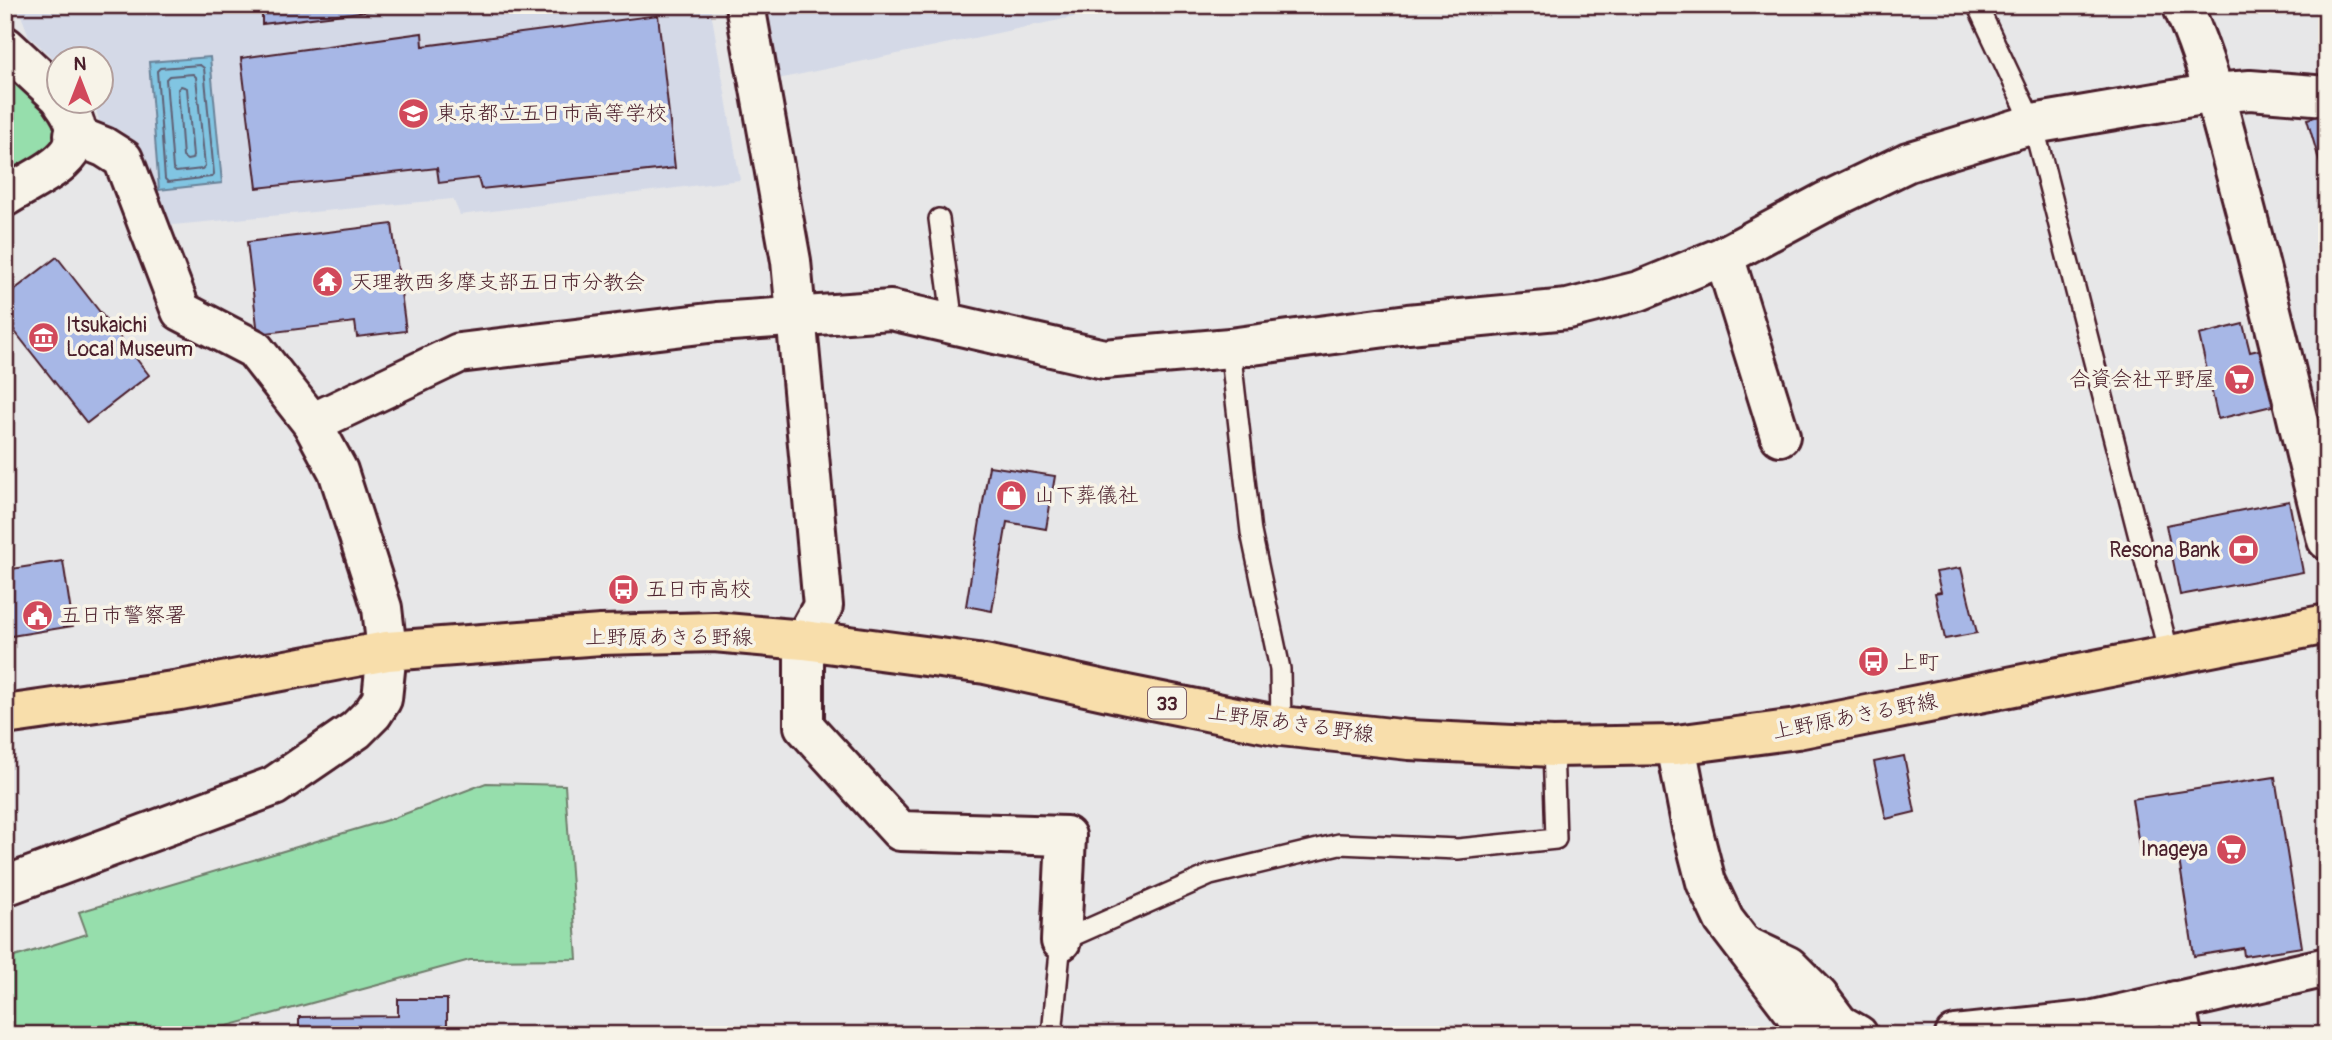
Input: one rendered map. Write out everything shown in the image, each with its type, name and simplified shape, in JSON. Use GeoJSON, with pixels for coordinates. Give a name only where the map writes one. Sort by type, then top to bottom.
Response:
{"type":"FeatureCollection","features":[{"type":"Feature","properties":{"kind":"main road","name":"上野原あきる野線"},"geometry":{"type":"LineString","coordinates":[[5,715],[180,690],[387,651],[601,635],[714,632],[804,640],[985,664],[1281,726],[1409,740],[1553,747],[1676,744],[1797,729],[2327,624]]}},
{"type":"Feature","properties":{"kind":"street"},"geometry":{"type":"LineString","coordinates":[[745,5],[791,261],[823,606],[804,640],[804,726],[900,831],[1066,836],[1060,941]]}},
{"type":"Feature","properties":{"kind":"street"},"geometry":{"type":"LineString","coordinates":[[2182,5],[2200,46],[2214,93],[2327,540]]}},
{"type":"Feature","properties":{"kind":"street"},"geometry":{"type":"LineString","coordinates":[[5,46],[46,84]]}},
{"type":"Feature","properties":{"kind":"street"},"geometry":{"type":"LineString","coordinates":[[312,423],[459,353],[717,321],[891,310],[1104,359],[1230,348],[1408,324],[1568,309],[1639,291],[1724,256],[1827,201],[1908,162],[2034,124],[2214,93],[2250,90],[2327,96]]}},
{"type":"Feature","properties":{"kind":"street"},"geometry":{"type":"LineString","coordinates":[[5,197],[55,168],[71,153],[69,118]]}},
{"type":"Feature","properties":{"kind":"street"},"geometry":{"type":"LineString","coordinates":[[5,886],[274,786],[356,730],[373,713],[382,699],[387,651],[382,608],[338,471],[312,423],[254,349],[181,311],[122,159],[69,118]]}},
{"type":"Feature","properties":{"kind":"street"},"geometry":{"type":"LineString","coordinates":[[1724,256],[1780,436]]}},
{"type":"Feature","properties":{"kind":"street"},"geometry":{"type":"LineString","coordinates":[[1676,744],[1692,828],[1706,882],[1724,920],[1812,1035]]}},
{"type":"Feature","properties":{"kind":"street"},"geometry":{"type":"LineString","coordinates":[[1744,945],[1788,966],[1818,996],[1839,1024],[1858,1035]]}},
{"type":"Feature","properties":{"kind":"street"},"geometry":{"type":"LineString","coordinates":[[1955,1035],[2094,1020],[2179,1018],[2327,967]]}},
{"type":"Feature","properties":{"kind":"lane"},"geometry":{"type":"LineString","coordinates":[[1977,5],[2034,124],[2169,654]]}},
{"type":"Feature","properties":{"kind":"lane"},"geometry":{"type":"LineString","coordinates":[[939,219],[953,324]]}},
{"type":"Feature","properties":{"kind":"lane"},"geometry":{"type":"LineString","coordinates":[[1230,348],[1251,532],[1280,669],[1281,726]]}},
{"type":"Feature","properties":{"kind":"lane"},"geometry":{"type":"LineString","coordinates":[[1052,1035],[1060,941],[1210,875],[1339,844],[1458,849],[1556,839],[1553,747]]}},
{"type":"Feature","properties":{"kind":"shaded area","name":"東京都立五日市高等学校"},"geometry":{"type":"Polygon","coordinates":[[[17,5],[710,5],[740,180],[460,215],[453,199],[162,226],[146,174],[122,131],[100,124],[98,116],[116,116],[116,46],[46,46],[46,52],[29,36],[17,5]]]}},
{"type":"Feature","properties":{"kind":"shaded area"},"geometry":{"type":"Polygon","coordinates":[[[763,5],[1131,5],[778,79],[763,5]]]}},
{"type":"Feature","properties":{"kind":"green space"},"geometry":{"type":"Polygon","coordinates":[[[5,66],[46,108],[46,116],[54,116],[62,124],[57,154],[5,191],[5,66]]]}},
{"type":"Feature","properties":{"kind":"green space"},"geometry":{"type":"Polygon","coordinates":[[[486,783],[565,785],[577,959],[470,960],[194,1035],[5,1035],[5,960],[87,934],[79,912],[394,818],[486,783]]]}},
{"type":"Feature","properties":{"kind":"water"},"geometry":{"type":"Polygon","coordinates":[[[210,57],[222,183],[159,190],[149,62],[210,57]]]}},
{"type":"Feature","properties":{"kind":"building"},"geometry":{"type":"Polygon","coordinates":[[[262,5],[417,5],[262,24],[262,5]]]}},
{"type":"Feature","properties":{"kind":"building"},"geometry":{"type":"Polygon","coordinates":[[[658,15],[675,168],[481,189],[478,178],[439,183],[437,168],[257,188],[241,58],[422,33],[423,46],[658,15]]]}},
{"type":"Feature","properties":{"kind":"building"},"geometry":{"type":"Polygon","coordinates":[[[2327,114],[2327,176],[2324,177],[2307,119],[2327,114]]]}},
{"type":"Feature","properties":{"kind":"building"},"geometry":{"type":"Polygon","coordinates":[[[392,224],[406,331],[357,337],[355,322],[258,334],[247,242],[392,224]]]}},
{"type":"Feature","properties":{"kind":"building"},"geometry":{"type":"Polygon","coordinates":[[[57,257],[149,375],[87,423],[5,319],[5,297],[57,257]]]}},
{"type":"Feature","properties":{"kind":"building","name":"合資会社平野屋"},"geometry":{"type":"Polygon","coordinates":[[[2243,324],[2250,352],[2263,349],[2276,405],[2218,419],[2199,335],[2243,324]]]}},
{"type":"Feature","properties":{"kind":"building"},"geometry":{"type":"Polygon","coordinates":[[[989,466],[1055,476],[1046,529],[1007,522],[992,611],[966,606],[989,466]]]}},
{"type":"Feature","properties":{"kind":"building"},"geometry":{"type":"Polygon","coordinates":[[[2289,501],[2303,572],[2180,595],[2166,525],[2289,501]]]}},
{"type":"Feature","properties":{"kind":"building"},"geometry":{"type":"Polygon","coordinates":[[[63,561],[73,626],[5,637],[5,570],[63,561]]]}},
{"type":"Feature","properties":{"kind":"building"},"geometry":{"type":"Polygon","coordinates":[[[1961,568],[1977,633],[1945,639],[1935,593],[1941,592],[1936,572],[1961,568]]]}},
{"type":"Feature","properties":{"kind":"building"},"geometry":{"type":"Polygon","coordinates":[[[1904,756],[1915,812],[1886,819],[1874,762],[1904,756]]]}},
{"type":"Feature","properties":{"kind":"building"},"geometry":{"type":"Polygon","coordinates":[[[2275,777],[2302,947],[2244,956],[2243,948],[2194,956],[2178,853],[2141,859],[2132,799],[2275,777]]]}},
{"type":"Feature","properties":{"kind":"building"},"geometry":{"type":"Polygon","coordinates":[[[398,999],[447,999],[447,1035],[299,1035],[299,1017],[398,1016],[398,999]]]}},
{"type":"Feature","properties":{"kind":"place","name":"東京都立五日市高等学校"},"geometry":{"type":"Point","coordinates":[413,113]}},
{"type":"Feature","properties":{"kind":"place","name":"天理教西多摩支部五日市分教会"},"geometry":{"type":"Point","coordinates":[328,282]}},
{"type":"Feature","properties":{"kind":"place","name":"Itsukaichi Local Museum"},"geometry":{"type":"Point","coordinates":[43,337]}},
{"type":"Feature","properties":{"kind":"place","name":"合資会社平野屋"},"geometry":{"type":"Point","coordinates":[2239,379]}},
{"type":"Feature","properties":{"kind":"place","name":"山下葬儀社"},"geometry":{"type":"Point","coordinates":[1011,495]}},
{"type":"Feature","properties":{"kind":"place","name":"Resona Bank"},"geometry":{"type":"Point","coordinates":[2243,550]}},
{"type":"Feature","properties":{"kind":"place","name":"五日市高校"},"geometry":{"type":"Point","coordinates":[623,589]}},
{"type":"Feature","properties":{"kind":"place","name":"五日市警察署"},"geometry":{"type":"Point","coordinates":[37,615]}},
{"type":"Feature","properties":{"kind":"place","name":"上町"},"geometry":{"type":"Point","coordinates":[1874,662]}},
{"type":"Feature","properties":{"kind":"place","name":"Inageya"},"geometry":{"type":"Point","coordinates":[2231,849]}}]}
